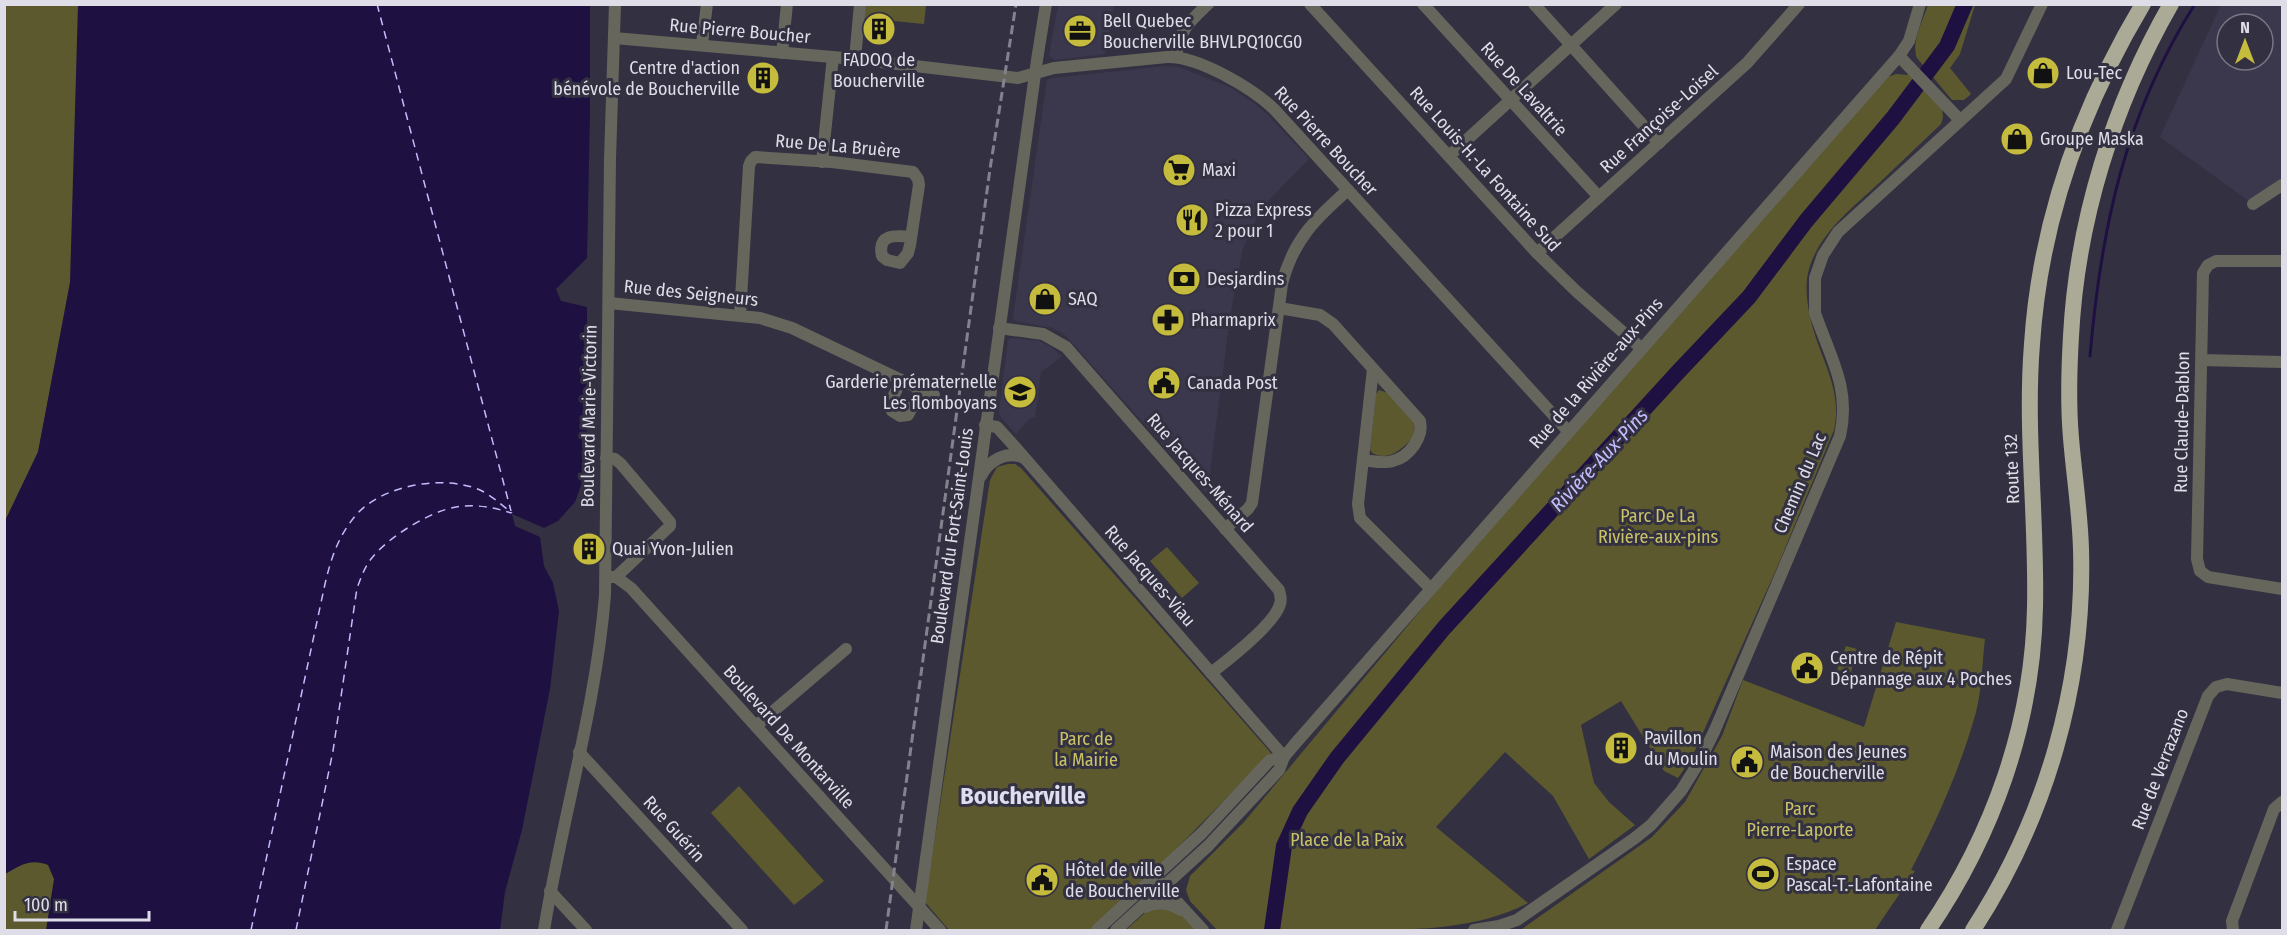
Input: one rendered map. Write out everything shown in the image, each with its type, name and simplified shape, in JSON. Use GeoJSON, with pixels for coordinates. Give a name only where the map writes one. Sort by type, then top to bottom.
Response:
{"type":"FeatureCollection","features":[{"type":"Feature","properties":{"kind":"highway","name":"Route 132"},"geometry":{"type":"LineString","coordinates":[[1928,930],[1955,888],[1984,832],[2006,777],[2019,729],[2030,671],[2035,618],[2030,378],[2040,278],[2055,206],[2080,130],[2106,72],[2143,4]]}},
{"type":"Feature","properties":{"kind":"highway"},"geometry":{"type":"LineString","coordinates":[[1973,930],[2008,870],[2032,818],[2053,758],[2066,709],[2076,647],[2081,591],[2081,547],[2069,395],[2076,280],[2091,203],[2108,146],[2136,72],[2171,4]]}},
{"type":"Feature","properties":{"kind":"street","name":"Boulevard Marie-Victorin"},"geometry":{"type":"LineString","coordinates":[[544,930],[599,654],[611,577],[606,458],[615,4]]}},
{"type":"Feature","properties":{"kind":"street"},"geometry":{"type":"LineString","coordinates":[[702,44],[707,4]]}},
{"type":"Feature","properties":{"kind":"street"},"geometry":{"type":"LineString","coordinates":[[782,53],[786,4]]}},
{"type":"Feature","properties":{"kind":"street"},"geometry":{"type":"LineString","coordinates":[[855,59],[860,4]]}},
{"type":"Feature","properties":{"kind":"street","name":"Boulevard du Fort-Saint-Louis"},"geometry":{"type":"LineString","coordinates":[[916,930],[1046,4]]}},
{"type":"Feature","properties":{"kind":"street"},"geometry":{"type":"LineString","coordinates":[[1176,57],[1179,39],[1184,28],[1208,4]]}},
{"type":"Feature","properties":{"kind":"street","name":"Rue Louis-H.-La Fontaine Sud"},"geometry":{"type":"LineString","coordinates":[[1310,4],[1537,253],[1641,348]]}},
{"type":"Feature","properties":{"kind":"street","name":"Rue De Lavaltrie"},"geometry":{"type":"LineString","coordinates":[[1424,4],[1599,197]]}},
{"type":"Feature","properties":{"kind":"street"},"geometry":{"type":"LineString","coordinates":[[1534,4],[1659,143]]}},
{"type":"Feature","properties":{"kind":"street"},"geometry":{"type":"LineString","coordinates":[[1449,156],[1616,4]]}},
{"type":"Feature","properties":{"kind":"street","name":"Rue Françoise-Loisel"},"geometry":{"type":"LineString","coordinates":[[1537,253],[1747,63],[1799,4]]}},
{"type":"Feature","properties":{"kind":"street","name":"Rue de la Rivière-aux-Pins"},"geometry":{"type":"LineString","coordinates":[[1116,930],[1184,870],[1275,775],[1284,757],[1430,588],[1899,56],[1908,41],[1920,4]]}},
{"type":"Feature","properties":{"kind":"street","name":"Chemin du Lac"},"geometry":{"type":"LineString","coordinates":[[1474,930],[1517,920],[1629,842],[1648,828],[1674,800],[1696,767],[1742,668],[1840,436],[1844,416],[1844,395],[1815,313],[1814,292],[1818,266],[1828,245],[1845,224],[1959,119],[2000,85],[2010,73],[2042,4]]}},
{"type":"Feature","properties":{"kind":"street","name":"Rue Pierre Boucher"},"geometry":{"type":"LineString","coordinates":[[614,38],[855,59],[1018,78],[1054,68],[1176,57],[1242,84],[1264,100],[1568,431]]}},
{"type":"Feature","properties":{"kind":"street"},"geometry":{"type":"LineString","coordinates":[[1899,56],[1916,71],[1959,119]]}},
{"type":"Feature","properties":{"kind":"street"},"geometry":{"type":"LineString","coordinates":[[822,162],[833,57]]}},
{"type":"Feature","properties":{"kind":"street","name":"Rue De La Bruère"},"geometry":{"type":"LineString","coordinates":[[740,315],[749,166],[755,157],[908,170],[917,175],[919,185],[911,237]]}},
{"type":"Feature","properties":{"kind":"street"},"geometry":{"type":"LineString","coordinates":[[2253,204],[2283,185]]}},
{"type":"Feature","properties":{"kind":"street"},"geometry":{"type":"LineString","coordinates":[[1225,529],[1252,503],[1285,273],[1300,239],[1316,219],[1348,190]]}},
{"type":"Feature","properties":{"kind":"street","name":"Rue Claude-Dablon"},"geometry":{"type":"LineString","coordinates":[[2283,261],[2216,261],[2208,265],[2203,273],[2197,559],[2200,571],[2208,577],[2283,589]]}},
{"type":"Feature","properties":{"kind":"street","name":"Rue des Seigneurs"},"geometry":{"type":"LineString","coordinates":[[609,303],[760,318],[792,328],[934,395]]}},
{"type":"Feature","properties":{"kind":"street"},"geometry":{"type":"LineString","coordinates":[[1279,308],[1313,313],[1327,319],[1414,414],[1422,428],[1418,440],[1400,458],[1384,462],[1364,460]]}},
{"type":"Feature","properties":{"kind":"street","name":"Rue Jacques-Ménard"},"geometry":{"type":"LineString","coordinates":[[999,328],[1043,334],[1066,347],[1279,590],[1280,606],[1276,612],[1253,639],[1211,673]]}},
{"type":"Feature","properties":{"kind":"street"},"geometry":{"type":"LineString","coordinates":[[2202,360],[2283,362]]}},
{"type":"Feature","properties":{"kind":"street"},"geometry":{"type":"LineString","coordinates":[[1373,369],[1358,504],[1360,518],[1430,588]]}},
{"type":"Feature","properties":{"kind":"street"},"geometry":{"type":"LineString","coordinates":[[901,380],[890,408],[900,416],[911,412],[921,389]]}},
{"type":"Feature","properties":{"kind":"street","name":"Rue Jacques-Viau"},"geometry":{"type":"LineString","coordinates":[[986,425],[997,427],[1284,757]]}},
{"type":"Feature","properties":{"kind":"street"},"geometry":{"type":"LineString","coordinates":[[978,481],[985,467],[993,461],[1014,454],[1024,458]]}},
{"type":"Feature","properties":{"kind":"street"},"geometry":{"type":"LineString","coordinates":[[606,458],[615,459],[621,464],[670,522],[670,526],[611,577]]}},
{"type":"Feature","properties":{"kind":"street","name":"Boulevard De Montarville"},"geometry":{"type":"LineString","coordinates":[[611,577],[632,588],[940,930]]}},
{"type":"Feature","properties":{"kind":"street"},"geometry":{"type":"LineString","coordinates":[[756,726],[846,649]]}},
{"type":"Feature","properties":{"kind":"street","name":"Rue de Verrazano"},"geometry":{"type":"LineString","coordinates":[[2117,930],[2208,696],[2216,687],[2227,684],[2283,693]]}},
{"type":"Feature","properties":{"kind":"street","name":"Rue Guérin"},"geometry":{"type":"LineString","coordinates":[[579,752],[742,930]]}},
{"type":"Feature","properties":{"kind":"street","name":"Rue de la Rivière-aux-Pins"},"geometry":{"type":"LineString","coordinates":[[1097,930],[1202,833],[1270,760],[1284,757]]}},
{"type":"Feature","properties":{"kind":"street"},"geometry":{"type":"LineString","coordinates":[[2233,930],[2232,921],[2274,809],[2283,802]]}},
{"type":"Feature","properties":{"kind":"street"},"geometry":{"type":"LineString","coordinates":[[1184,870],[1179,896],[1187,913]]}},
{"type":"Feature","properties":{"kind":"street"},"geometry":{"type":"LineString","coordinates":[[1155,877],[1203,930]]}},
{"type":"Feature","properties":{"kind":"street"},"geometry":{"type":"LineString","coordinates":[[550,891],[586,930]]}},
{"type":"Feature","properties":{"kind":"street"},"geometry":{"type":"LineString","coordinates":[[1138,910],[1148,905],[1167,903],[1187,913]]}},
{"type":"Feature","properties":{"kind":"shaded area"},"geometry":{"type":"Polygon","coordinates":[[[78,5],[590,5],[587,258],[556,289],[561,301],[587,307],[587,469],[575,502],[558,521],[544,528],[512,514],[515,526],[540,537],[544,566],[553,583],[559,611],[550,689],[522,830],[505,892],[500,930],[46,930],[54,879],[48,865],[31,862],[5,874],[5,521],[38,452],[70,282],[78,5]]]}},
{"type":"Feature","properties":{"kind":"shaded area"},"geometry":{"type":"Polygon","coordinates":[[[1058,5],[1114,5],[1105,54],[1055,60],[1049,56],[1058,5]]]}},
{"type":"Feature","properties":{"kind":"shaded area"},"geometry":{"type":"Polygon","coordinates":[[[2221,5],[2282,5],[2282,185],[2253,204],[2160,137],[2215,18],[2215,72],[2275,72],[2275,12],[2218,12],[2221,5]]]}},
{"type":"Feature","properties":{"kind":"shaded area"},"geometry":{"type":"Polygon","coordinates":[[[1167,66],[1179,67],[1231,88],[1251,101],[1268,115],[1309,159],[1262,207],[1243,248],[1230,317],[1207,494],[1065,335],[1053,328],[1016,321],[1013,318],[1047,80],[1167,66]]]}},
{"type":"Feature","properties":{"kind":"shaded area","name":"Garderie prématernelle Les flomboyans"},"geometry":{"type":"Polygon","coordinates":[[[1011,338],[1039,341],[1062,356],[1041,372],[1035,418],[1030,418],[1016,434],[1000,416],[999,411],[1008,340],[1011,338]]]}},
{"type":"Feature","properties":{"kind":"green space"},"geometry":{"type":"Polygon","coordinates":[[[5,5],[127,5],[38,452],[5,521],[5,5]]]}},
{"type":"Feature","properties":{"kind":"green space"},"geometry":{"type":"Polygon","coordinates":[[[865,5],[926,5],[924,24],[864,18],[865,5]]]}},
{"type":"Feature","properties":{"kind":"green space"},"geometry":{"type":"Polygon","coordinates":[[[1928,5],[1975,5],[1960,54],[1950,68],[1971,94],[1964,100],[1952,100],[1917,58],[1915,45],[1928,5]]]}},
{"type":"Feature","properties":{"kind":"green space"},"geometry":{"type":"Polygon","coordinates":[[[1896,74],[1909,75],[1942,108],[1941,124],[1836,224],[1812,259],[1807,280],[1808,303],[1814,332],[1834,392],[1836,417],[1834,430],[1776,570],[1692,757],[1678,778],[1664,771],[1621,701],[1581,725],[1594,783],[1609,802],[1635,825],[1589,859],[1553,796],[1505,752],[1436,827],[1528,903],[1483,920],[1434,928],[1217,930],[1190,901],[1186,890],[1190,876],[1244,822],[1572,433],[1888,77],[1896,74]]]}},
{"type":"Feature","properties":{"kind":"green space"},"geometry":{"type":"Polygon","coordinates":[[[1379,390],[1388,393],[1415,423],[1414,437],[1395,452],[1384,456],[1372,453],[1370,449],[1376,394],[1379,390]]]}},
{"type":"Feature","properties":{"kind":"green space","name":"Parc de la Mairie"},"geometry":{"type":"Polygon","coordinates":[[[1015,464],[1021,468],[1271,753],[1096,930],[949,930],[925,902],[990,480],[997,467],[1015,464]]]}},
{"type":"Feature","properties":{"kind":"green space"},"geometry":{"type":"Polygon","coordinates":[[[1167,547],[1199,583],[1182,598],[1150,561],[1167,547]]]}},
{"type":"Feature","properties":{"kind":"green space","name":"Parc Pierre-Laporte"},"geometry":{"type":"Polygon","coordinates":[[[1896,622],[1985,639],[1978,703],[1956,773],[1911,870],[1915,871],[1875,930],[1514,930],[1522,929],[1652,837],[1685,802],[1722,736],[1743,680],[1864,727],[1896,622]]]}},
{"type":"Feature","properties":{"kind":"green space"},"geometry":{"type":"Polygon","coordinates":[[[1846,646],[1857,649],[1847,687],[1841,685],[1838,681],[1839,676],[1835,675],[1846,646]]]}},
{"type":"Feature","properties":{"kind":"green space"},"geometry":{"type":"Polygon","coordinates":[[[739,786],[824,881],[794,905],[711,813],[739,786]]]}},
{"type":"Feature","properties":{"kind":"green space"},"geometry":{"type":"Polygon","coordinates":[[[77,794],[47,930],[5,930],[5,874],[21,865],[77,794]]]}},
{"type":"Feature","properties":{"kind":"green space"},"geometry":{"type":"Polygon","coordinates":[[[1166,894],[1200,930],[1126,930],[1166,894]]]}},
{"type":"Feature","properties":{"kind":"waterway","name":"Rivière-Aux-Pins"},"geometry":{"type":"LineString","coordinates":[[1272,930],[1284,846],[1300,811],[1337,758],[1444,628],[1749,297],[1806,221],[1893,118],[1947,46],[1965,4]]}},
{"type":"Feature","properties":{"kind":"waterway"},"geometry":{"type":"LineString","coordinates":[[2090,356],[2101,262],[2120,173],[2151,87],[2171,45],[2195,4]]}},
{"type":"Feature","properties":{"kind":"ferry route"},"geometry":{"type":"LineString","coordinates":[[377,4],[511,511]]}},
{"type":"Feature","properties":{"kind":"ferry route"},"geometry":{"type":"LineString","coordinates":[[251,930],[325,584],[333,556],[345,530],[357,514],[383,495],[399,489],[434,483],[452,483],[482,491],[512,513]]}},
{"type":"Feature","properties":{"kind":"ferry route"},"geometry":{"type":"LineString","coordinates":[[296,930],[333,751],[357,588],[365,569],[378,551],[398,534],[434,514],[456,507],[470,506],[511,513]]}},
{"type":"Feature","properties":{"kind":"railway"},"geometry":{"type":"LineString","coordinates":[[886,930],[990,169],[1016,4]]}},
{"type":"Feature","properties":{"kind":"place","name":"FADOQ de Boucherville"},"geometry":{"type":"Point","coordinates":[879,29]}},
{"type":"Feature","properties":{"kind":"place","name":"Bell Quebec Boucherville BHVLPQ10CG0"},"geometry":{"type":"Point","coordinates":[1080,31]}},
{"type":"Feature","properties":{"kind":"place","name":"Lou-Tec"},"geometry":{"type":"Point","coordinates":[2043,73]}},
{"type":"Feature","properties":{"kind":"place","name":"Centre d'action bénévole de Boucherville"},"geometry":{"type":"Point","coordinates":[763,78]}},
{"type":"Feature","properties":{"kind":"place","name":"Groupe Maska"},"geometry":{"type":"Point","coordinates":[2017,139]}},
{"type":"Feature","properties":{"kind":"place","name":"Maxi"},"geometry":{"type":"Point","coordinates":[1179,170]}},
{"type":"Feature","properties":{"kind":"place","name":"Pizza Express 2 pour 1"},"geometry":{"type":"Point","coordinates":[1192,220]}},
{"type":"Feature","properties":{"kind":"place","name":"Desjardins"},"geometry":{"type":"Point","coordinates":[1184,279]}},
{"type":"Feature","properties":{"kind":"place","name":"SAQ"},"geometry":{"type":"Point","coordinates":[1045,299]}},
{"type":"Feature","properties":{"kind":"place","name":"Pharmaprix"},"geometry":{"type":"Point","coordinates":[1168,320]}},
{"type":"Feature","properties":{"kind":"place","name":"Canada Post"},"geometry":{"type":"Point","coordinates":[1164,383]}},
{"type":"Feature","properties":{"kind":"place","name":"Garderie prématernelle Les flomboyans"},"geometry":{"type":"Point","coordinates":[1020,392]}},
{"type":"Feature","properties":{"kind":"place","name":"Quai Yvon-Julien"},"geometry":{"type":"Point","coordinates":[589,549]}},
{"type":"Feature","properties":{"kind":"place","name":"Centre de Répit Dépannage aux 4 Poches"},"geometry":{"type":"Point","coordinates":[1807,668]}},
{"type":"Feature","properties":{"kind":"place","name":"Pavillon du Moulin"},"geometry":{"type":"Point","coordinates":[1621,748]}},
{"type":"Feature","properties":{"kind":"place","name":"Maison des Jeunes de Boucherville"},"geometry":{"type":"Point","coordinates":[1747,762]}},
{"type":"Feature","properties":{"kind":"place","name":"Espace Pascal-T.-Lafontaine"},"geometry":{"type":"Point","coordinates":[1763,874]}},
{"type":"Feature","properties":{"kind":"place","name":"Hôtel de ville de Boucherville"},"geometry":{"type":"Point","coordinates":[1042,880]}},
{"type":"Feature","properties":{"kind":"district","name":"Boucherville"},"geometry":{"type":"Point","coordinates":[1023,796]}},
{"type":"Feature","properties":{"kind":"park label","name":"Parc De La Rivière-aux-pins"},"geometry":{"type":"Point","coordinates":[1658,526]}},
{"type":"Feature","properties":{"kind":"park label","name":"Place de la Paix"},"geometry":{"type":"Point","coordinates":[1347,840]}}]}
